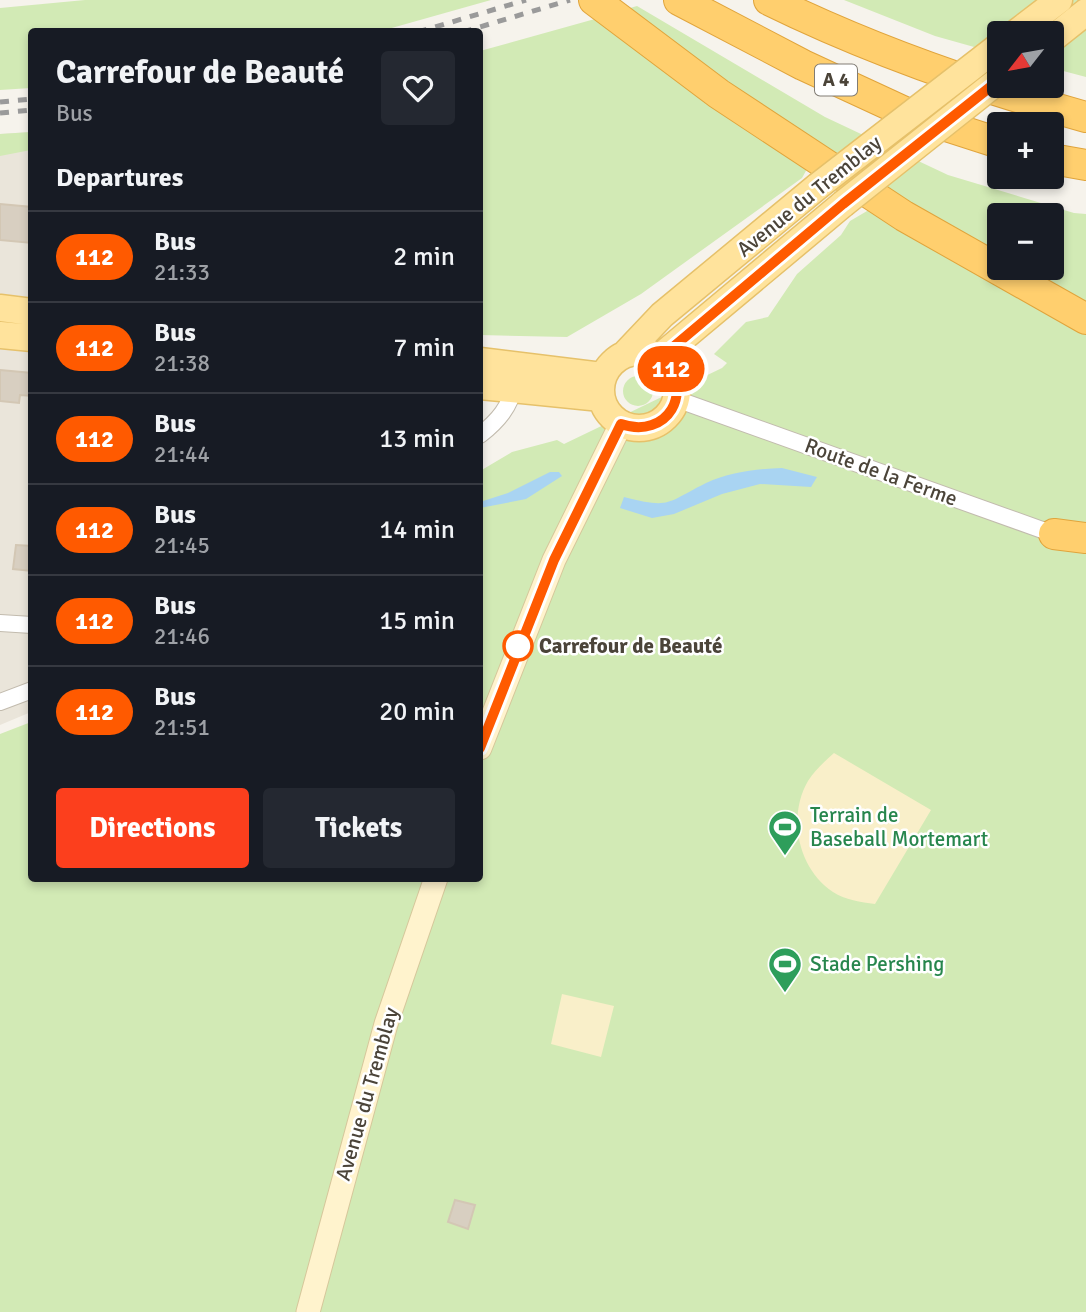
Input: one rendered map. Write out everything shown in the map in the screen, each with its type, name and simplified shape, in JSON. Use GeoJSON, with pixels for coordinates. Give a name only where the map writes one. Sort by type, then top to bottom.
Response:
{"type":"FeatureCollection","features":[{"type":"Feature","properties":{"kind":"highway"},"geometry":{"type":"LineString","coordinates":[[594,0],[719,94],[904,216],[1086,319]]}},
{"type":"Feature","properties":{"kind":"highway","name":"A 4"},"geometry":{"type":"LineString","coordinates":[[679,0],[803,65],[909,114],[987,139]]}},
{"type":"Feature","properties":{"kind":"highway","name":"A 4"},"geometry":{"type":"LineString","coordinates":[[769,0],[814,22],[916,64],[1086,117]]}},
{"type":"Feature","properties":{"kind":"highway"},"geometry":{"type":"LineString","coordinates":[[1064,161],[1086,165]]}},
{"type":"Feature","properties":{"kind":"highway"},"geometry":{"type":"LineString","coordinates":[[1054,534],[1086,538]]}},
{"type":"Feature","properties":{"kind":"main road"},"geometry":{"type":"LineString","coordinates":[[1032,21],[1059,0]]}},
{"type":"Feature","properties":{"kind":"main road"},"geometry":{"type":"LineString","coordinates":[[1064,29],[1086,12]]}},
{"type":"Feature","properties":{"kind":"main road","name":"Avenue du Tremblay"},"geometry":{"type":"LineString","coordinates":[[626,353],[662,315],[818,186],[987,55]]}},
{"type":"Feature","properties":{"kind":"main road","name":"Avenue du Tremblay"},"geometry":{"type":"LineString","coordinates":[[660,358],[843,204],[987,90]]}},
{"type":"Feature","properties":{"kind":"main road"},"geometry":{"type":"LineString","coordinates":[[0,308],[28,312]]}},
{"type":"Feature","properties":{"kind":"main road"},"geometry":{"type":"LineString","coordinates":[[0,335],[28,338]]}},
{"type":"Feature","properties":{"kind":"main road"},"geometry":{"type":"LineString","coordinates":[[638,351],[660,358],[673,372],[676,380],[676,400],[664,419],[643,428],[621,424],[611,417],[602,387],[608,366],[626,353],[638,351]]}},
{"type":"Feature","properties":{"kind":"main road"},"geometry":{"type":"LineString","coordinates":[[483,362],[517,378]]}},
{"type":"Feature","properties":{"kind":"main road"},"geometry":{"type":"LineString","coordinates":[[483,385],[517,378],[602,387]]}},
{"type":"Feature","properties":{"kind":"main road"},"geometry":{"type":"LineString","coordinates":[[483,740],[554,560],[621,424]]}},
{"type":"Feature","properties":{"kind":"main road","name":"Avenue du Tremblay"},"geometry":{"type":"LineString","coordinates":[[307,1312],[386,1024],[435,882]]}},
{"type":"Feature","properties":{"kind":"street"},"geometry":{"type":"LineString","coordinates":[[483,432],[501,416],[511,402],[517,378]]}},
{"type":"Feature","properties":{"kind":"street","name":"Route de la Ferme"},"geometry":{"type":"LineString","coordinates":[[676,400],[1086,547]]}},
{"type":"Feature","properties":{"kind":"street"},"geometry":{"type":"LineString","coordinates":[[0,622],[28,625]]}},
{"type":"Feature","properties":{"kind":"street"},"geometry":{"type":"LineString","coordinates":[[0,702],[28,692]]}},
{"type":"Feature","properties":{"kind":"shaded area"},"geometry":{"type":"Polygon","coordinates":[[[28,132],[28,713],[0,725],[0,134],[28,132]]]}},
{"type":"Feature","properties":{"kind":"green space"},"geometry":{"type":"Polygon","coordinates":[[[85,0],[491,0],[392,28],[28,28],[28,88],[0,90],[0,8],[85,0]]]}},
{"type":"Feature","properties":{"kind":"green space"},"geometry":{"type":"Polygon","coordinates":[[[844,0],[1086,0],[1086,77],[1064,71],[1064,21],[987,21],[987,51],[935,36],[844,0]]]}},
{"type":"Feature","properties":{"kind":"green space"},"geometry":{"type":"Polygon","coordinates":[[[637,6],[825,117],[948,175],[987,187],[987,189],[1041,203],[987,203],[987,280],[1064,280],[1064,210],[1086,214],[1086,1312],[0,1312],[0,734],[28,723],[28,882],[483,882],[483,469],[512,452],[557,440],[564,444],[722,368],[727,363],[714,354],[746,322],[768,317],[797,274],[841,235],[850,221],[879,204],[904,199],[774,117],[652,30],[630,8],[637,6]]]}},
{"type":"Feature","properties":{"kind":"green space"},"geometry":{"type":"Polygon","coordinates":[[[602,17],[807,169],[802,178],[641,294],[567,337],[483,335],[483,50],[602,17]]]}},
{"type":"Feature","properties":{"kind":"green space"},"geometry":{"type":"Polygon","coordinates":[[[28,132],[28,151],[0,156],[0,134],[28,132]]]}},
{"type":"Feature","properties":{"kind":"green space"},"geometry":{"type":"Polygon","coordinates":[[[638,376],[648,381],[653,391],[648,401],[638,406],[628,401],[623,391],[628,381],[638,376]]]}},
{"type":"Feature","properties":{"kind":"sand"},"geometry":{"type":"Polygon","coordinates":[[[834,753],[931,810],[875,904],[853,900],[833,892],[811,870],[804,856],[797,826],[802,795],[811,777],[834,753]]]}},
{"type":"Feature","properties":{"kind":"sand"},"geometry":{"type":"Polygon","coordinates":[[[562,994],[614,1006],[601,1057],[551,1044],[562,994]]]}},
{"type":"Feature","properties":{"kind":"water"},"geometry":{"type":"Polygon","coordinates":[[[782,468],[817,477],[811,487],[760,484],[722,494],[674,514],[652,518],[620,508],[624,497],[651,503],[668,502],[724,476],[782,468]]]}},
{"type":"Feature","properties":{"kind":"water"},"geometry":{"type":"Polygon","coordinates":[[[550,472],[559,472],[562,476],[526,499],[483,507],[483,501],[508,493],[550,472]]]}},
{"type":"Feature","properties":{"kind":"building"},"geometry":{"type":"Polygon","coordinates":[[[0,204],[28,207],[28,243],[0,240],[0,204]]]}},
{"type":"Feature","properties":{"kind":"building"},"geometry":{"type":"Polygon","coordinates":[[[0,370],[28,373],[28,396],[20,395],[19,403],[0,401],[0,370]]]}},
{"type":"Feature","properties":{"kind":"building"},"geometry":{"type":"Polygon","coordinates":[[[16,545],[28,546],[28,571],[13,569],[16,545]]]}},
{"type":"Feature","properties":{"kind":"building"},"geometry":{"type":"Polygon","coordinates":[[[455,1200],[475,1205],[468,1229],[448,1222],[455,1200]]]}},
{"type":"Feature","properties":{"kind":"railway"},"geometry":{"type":"LineString","coordinates":[[432,28],[526,0]]}},
{"type":"Feature","properties":{"kind":"railway"},"geometry":{"type":"LineString","coordinates":[[476,28],[570,0]]}},
{"type":"Feature","properties":{"kind":"railway"},"geometry":{"type":"LineString","coordinates":[[0,102],[28,99]]}},
{"type":"Feature","properties":{"kind":"railway"},"geometry":{"type":"LineString","coordinates":[[0,113],[28,110]]}},
{"type":"Feature","properties":{"kind":"bus line","name":"112"},"geometry":{"type":"LineString","coordinates":[[483,740],[554,560],[621,424],[632,428],[654,425],[672,410],[676,400],[676,380],[673,372],[660,358],[689,330],[987,90]]}},
{"type":"Feature","properties":{"kind":"place","name":"Carrefour de Beauté"},"geometry":{"type":"Point","coordinates":[518,646]}},
{"type":"Feature","properties":{"kind":"place","name":"Terrain de Baseball Mortemart"},"geometry":{"type":"Point","coordinates":[785,857]}},
{"type":"Feature","properties":{"kind":"place","name":"Stade Pershing"},"geometry":{"type":"Point","coordinates":[785,994]}}]}
